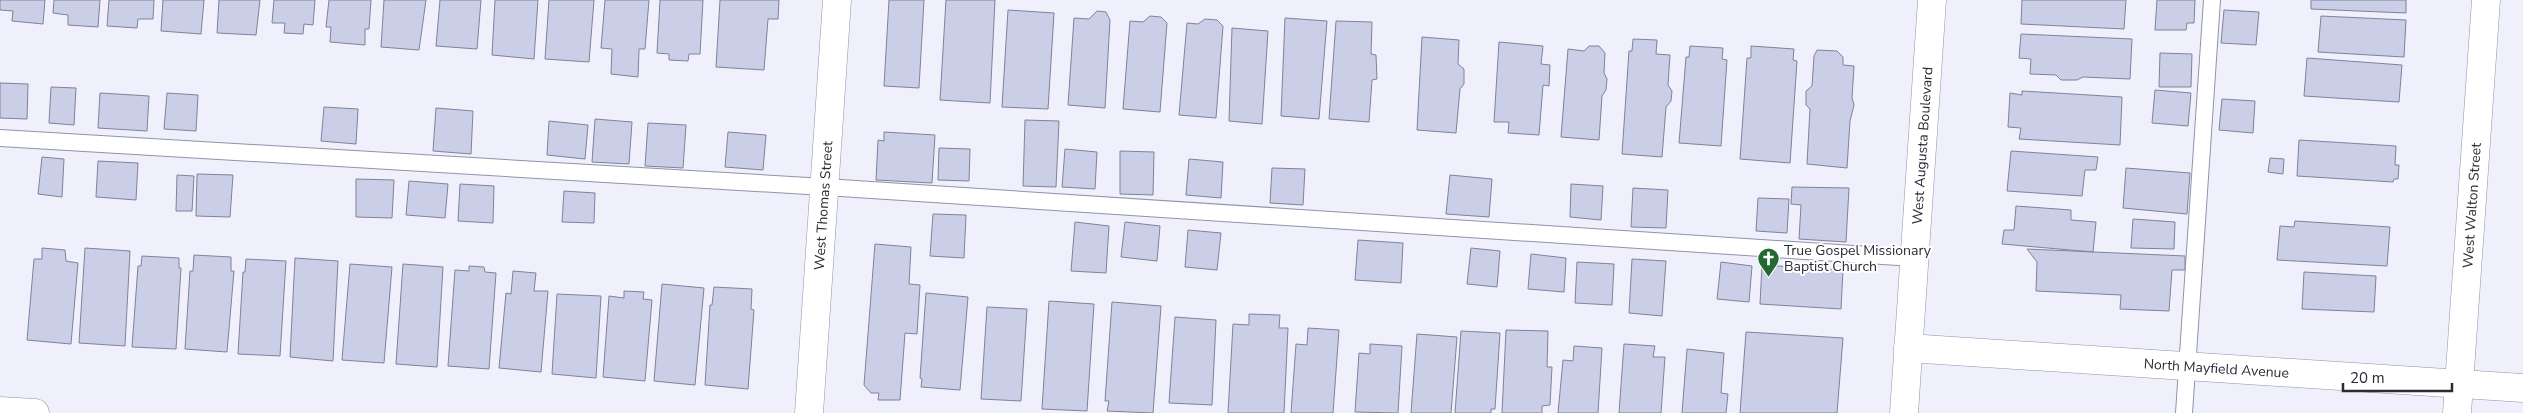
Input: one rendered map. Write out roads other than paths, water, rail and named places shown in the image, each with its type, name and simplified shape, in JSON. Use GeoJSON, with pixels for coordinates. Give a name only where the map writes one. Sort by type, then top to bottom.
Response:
{"type":"FeatureCollection","features":[{"type":"Feature","properties":{"kind":"street","name":"West Thomas Street"},"geometry":{"type":"LineString","coordinates":[[809,413],[837,0]]}},
{"type":"Feature","properties":{"kind":"street","name":"West Augusta Boulevard"},"geometry":{"type":"LineString","coordinates":[[1904,413],[1932,0]]}},
{"type":"Feature","properties":{"kind":"street","name":"West Walton Street"},"geometry":{"type":"LineString","coordinates":[[2457,413],[2486,0]]}},
{"type":"Feature","properties":{"kind":"street","name":"North Mayfield Avenue"},"geometry":{"type":"LineString","coordinates":[[1908,348],[2523,388]]}},
{"type":"Feature","properties":{"kind":"street"},"geometry":{"type":"LineString","coordinates":[[0,411],[35,413]]}},
{"type":"Feature","properties":{"kind":"lane"},"geometry":{"type":"LineString","coordinates":[[2184,413],[2212,0]]}},
{"type":"Feature","properties":{"kind":"lane"},"geometry":{"type":"LineString","coordinates":[[0,138],[825,187],[1914,258]]}},
{"type":"Feature","properties":{"kind":"place","name":"True Gospel Missionary Baptist Church"},"geometry":{"type":"Point","coordinates":[1768,277]}}]}
